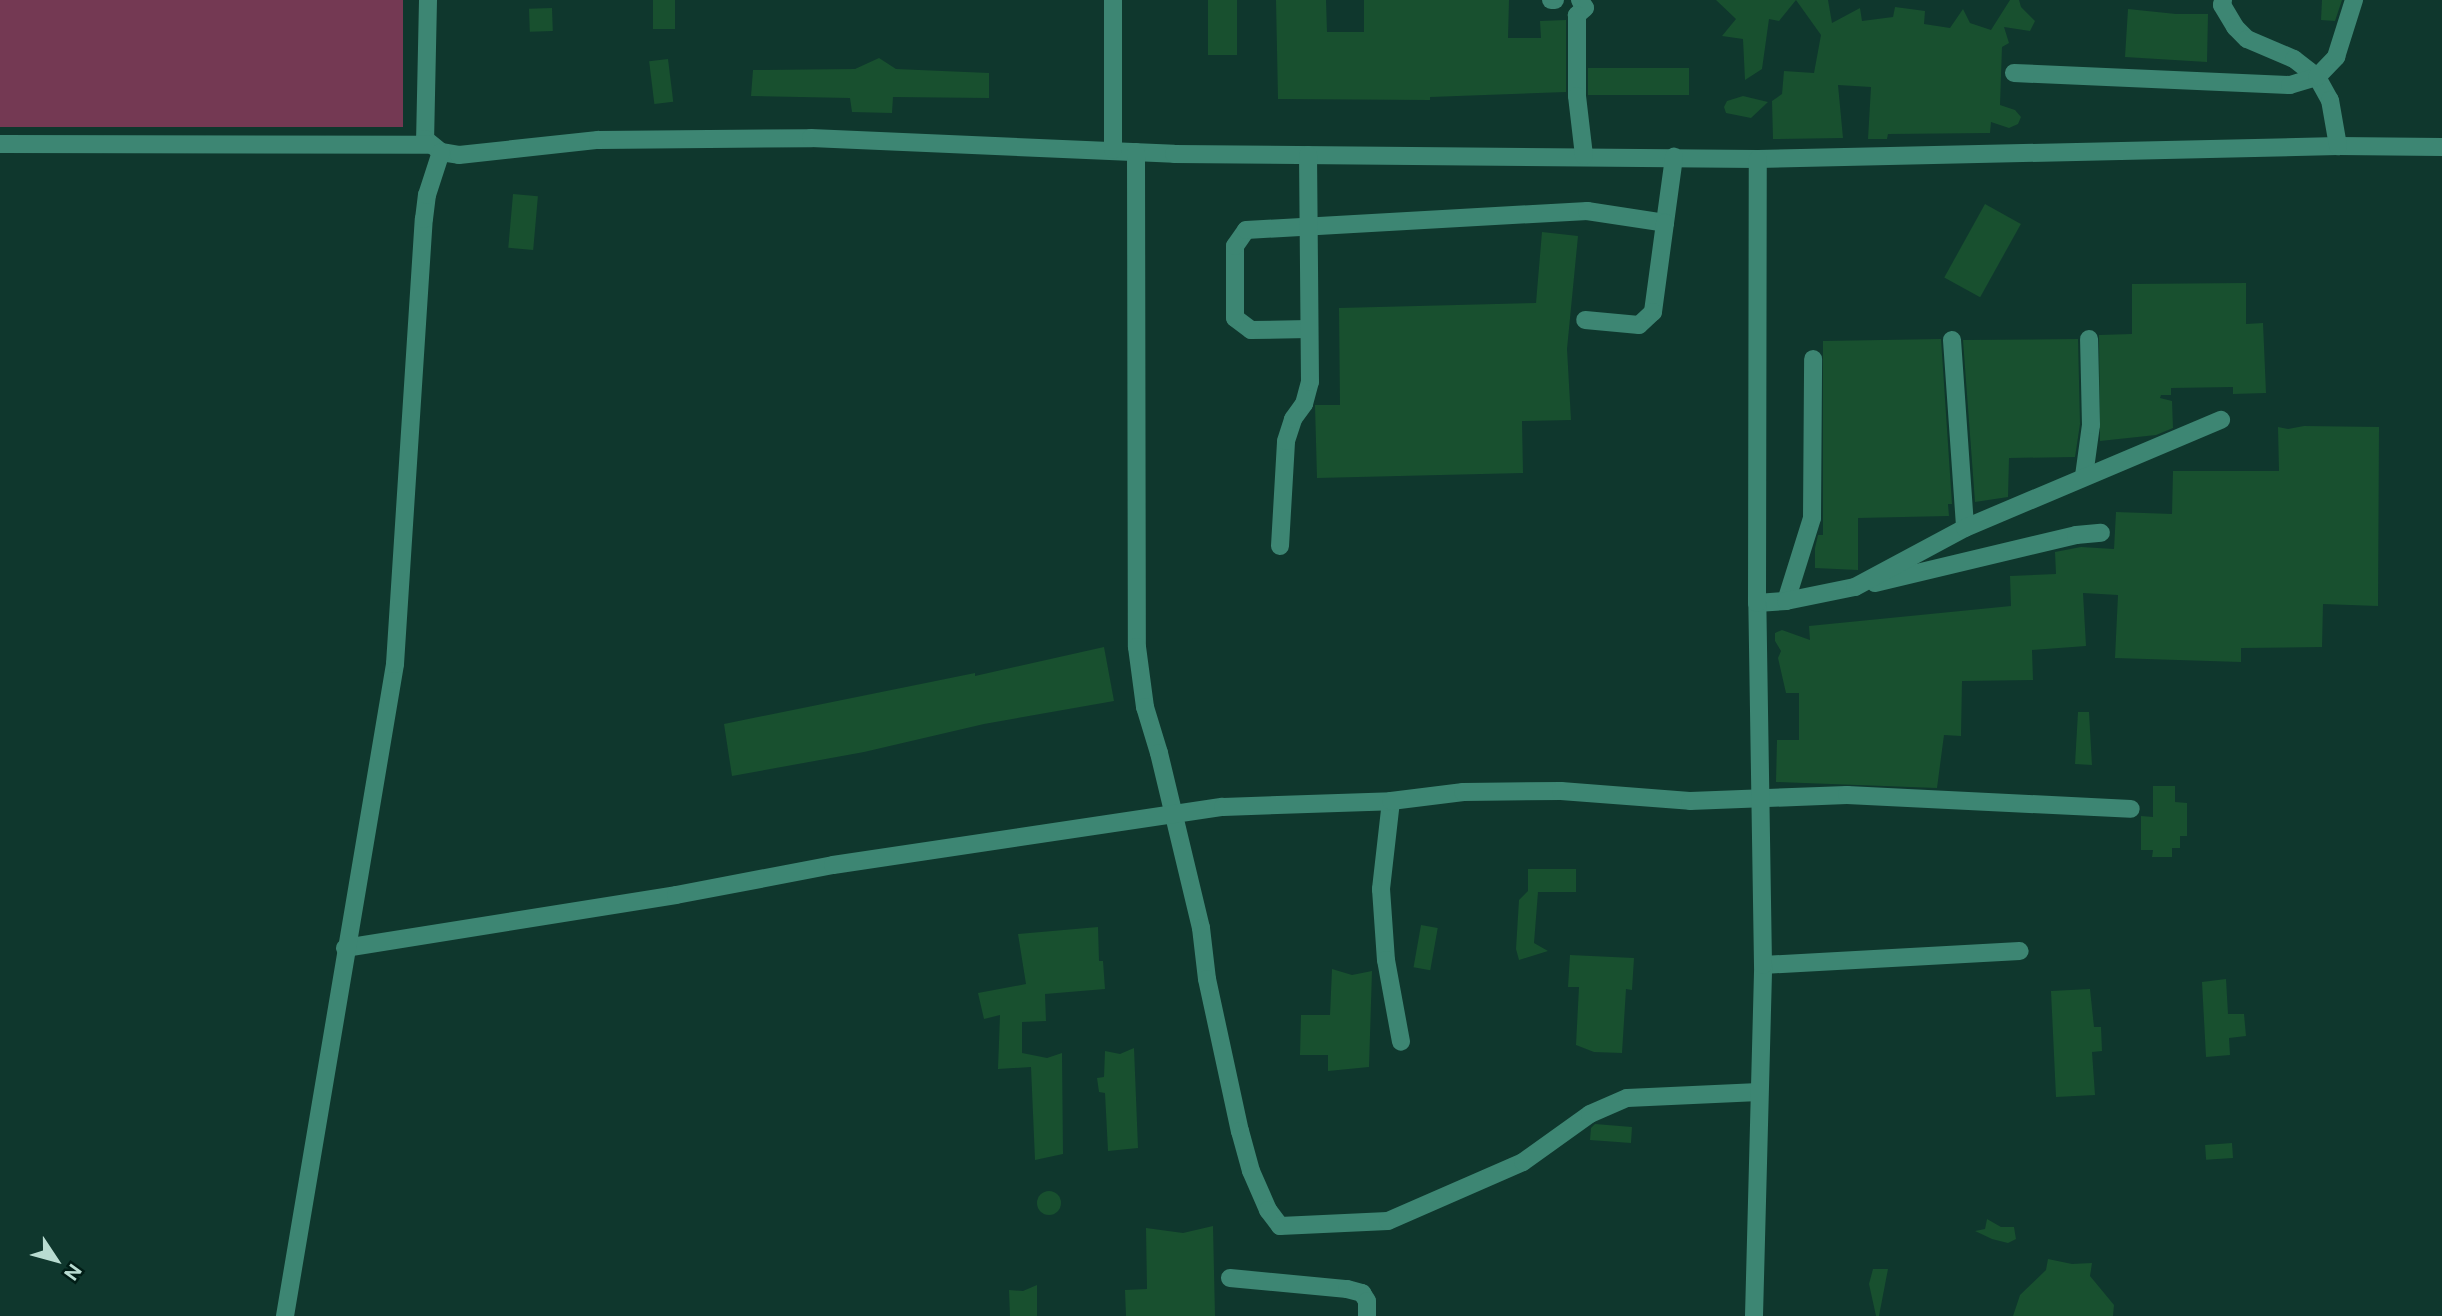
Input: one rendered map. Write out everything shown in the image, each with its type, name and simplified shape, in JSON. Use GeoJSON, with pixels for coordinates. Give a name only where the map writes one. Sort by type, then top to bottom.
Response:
{"type":"FeatureCollection","features":[{"type":"Feature","properties":{"kind":"street"},"geometry":{"type":"LineString","coordinates":[[428,0],[425,139],[436,149]]}},
{"type":"Feature","properties":{"kind":"street"},"geometry":{"type":"LineString","coordinates":[[1112,150],[1113,0]]}},
{"type":"Feature","properties":{"kind":"street"},"geometry":{"type":"LineString","coordinates":[[1580,0],[1585,8],[1577,15],[1577,96],[1584,156]]}},
{"type":"Feature","properties":{"kind":"street"},"geometry":{"type":"LineString","coordinates":[[2223,0],[2222,5],[2235,27],[2248,39],[2294,59],[2318,77],[2330,100],[2338,146]]}},
{"type":"Feature","properties":{"kind":"street"},"geometry":{"type":"LineString","coordinates":[[2014,73],[2290,85],[2318,77],[2336,57],[2354,0]]}},
{"type":"Feature","properties":{"kind":"street"},"geometry":{"type":"LineString","coordinates":[[0,144],[436,149],[458,155],[598,140],[798,138],[1136,152],[1758,159],[2338,146],[2442,147]]}},
{"type":"Feature","properties":{"kind":"street"},"geometry":{"type":"LineString","coordinates":[[285,1316],[395,664],[424,219],[436,149]]}},
{"type":"Feature","properties":{"kind":"street"},"geometry":{"type":"LineString","coordinates":[[1136,152],[1137,647],[1145,707],[1201,928],[1207,979],[1240,1131],[1251,1171],[1268,1210],[1280,1226],[1388,1222],[1523,1162],[1590,1114],[1627,1098],[1759,1092]]}},
{"type":"Feature","properties":{"kind":"street"},"geometry":{"type":"LineString","coordinates":[[1280,546],[1286,441],[1293,419],[1304,404],[1310,382],[1308,155]]}},
{"type":"Feature","properties":{"kind":"street"},"geometry":{"type":"LineString","coordinates":[[1585,320],[1639,325],[1653,312],[1674,157]]}},
{"type":"Feature","properties":{"kind":"street"},"geometry":{"type":"LineString","coordinates":[[1754,1316],[1763,965],[1757,603],[1758,159]]}},
{"type":"Feature","properties":{"kind":"street"},"geometry":{"type":"LineString","coordinates":[[1309,329],[1251,330],[1235,318],[1235,246],[1246,230],[1587,211],[1665,223]]}},
{"type":"Feature","properties":{"kind":"street"},"geometry":{"type":"LineString","coordinates":[[2084,476],[2091,425],[2089,339]]}},
{"type":"Feature","properties":{"kind":"street"},"geometry":{"type":"LineString","coordinates":[[1952,340],[1965,528]]}},
{"type":"Feature","properties":{"kind":"street"},"geometry":{"type":"LineString","coordinates":[[1786,601],[1812,518],[1813,359]]}},
{"type":"Feature","properties":{"kind":"street"},"geometry":{"type":"LineString","coordinates":[[1855,587],[1965,528],[2221,420]]}},
{"type":"Feature","properties":{"kind":"street"},"geometry":{"type":"LineString","coordinates":[[1757,603],[1786,601],[1855,587],[2076,535],[2101,533]]}},
{"type":"Feature","properties":{"kind":"street"},"geometry":{"type":"LineString","coordinates":[[345,948],[676,895],[832,865],[1223,807],[1391,801],[1463,792],[1561,791],[1690,801],[1847,795],[2131,809]]}},
{"type":"Feature","properties":{"kind":"street"},"geometry":{"type":"LineString","coordinates":[[1391,801],[1381,889],[1386,960],[1401,1042]]}},
{"type":"Feature","properties":{"kind":"street"},"geometry":{"type":"LineString","coordinates":[[1763,965],[2020,951]]}},
{"type":"Feature","properties":{"kind":"street"},"geometry":{"type":"LineString","coordinates":[[1230,1278],[1362,1293],[1367,1301],[1367,1316]]}},
{"type":"Feature","properties":{"kind":"shaded area"},"geometry":{"type":"Polygon","coordinates":[[[0,0],[403,0],[403,127],[0,127],[0,0]]]}},
{"type":"Feature","properties":{"kind":"building"},"geometry":{"type":"Polygon","coordinates":[[[653,0],[675,0],[675,29],[653,29],[653,0]]]}},
{"type":"Feature","properties":{"kind":"building"},"geometry":{"type":"Polygon","coordinates":[[[1208,0],[1237,0],[1237,55],[1208,55],[1208,0]]]}},
{"type":"Feature","properties":{"kind":"building"},"geometry":{"type":"Polygon","coordinates":[[[1276,0],[1326,0],[1327,32],[1364,32],[1364,0],[1509,0],[1508,38],[1541,38],[1540,21],[1566,20],[1566,92],[1430,97],[1430,100],[1278,99],[1276,0]]]}},
{"type":"Feature","properties":{"kind":"building"},"geometry":{"type":"Polygon","coordinates":[[[1716,0],[1796,0],[1779,21],[1769,19],[1762,69],[1745,80],[1743,39],[1722,36],[1736,19],[1716,0]]]}},
{"type":"Feature","properties":{"kind":"building"},"geometry":{"type":"Polygon","coordinates":[[[1796,0],[1828,0],[1832,23],[1860,8],[1862,21],[1893,17],[1895,7],[1925,11],[1924,24],[1950,28],[1963,9],[1970,23],[1991,30],[2010,0],[2019,0],[2021,7],[2035,21],[2030,31],[2004,27],[2009,43],[2002,47],[2000,105],[2015,110],[2021,117],[2018,124],[2009,128],[1991,122],[1990,133],[1888,134],[1887,139],[1868,139],[1871,87],[1838,85],[1843,138],[1773,139],[1772,101],[1782,94],[1784,71],[1814,73],[1821,35],[1796,0]]]}},
{"type":"Feature","properties":{"kind":"building"},"geometry":{"type":"Polygon","coordinates":[[[2322,0],[2342,0],[2335,21],[2321,20],[2322,0]]]}},
{"type":"Feature","properties":{"kind":"building"},"geometry":{"type":"Polygon","coordinates":[[[552,8],[553,31],[530,32],[529,9],[552,8]]]}},
{"type":"Feature","properties":{"kind":"building"},"geometry":{"type":"Polygon","coordinates":[[[2128,9],[2208,14],[2207,62],[2125,57],[2128,9]]]}},
{"type":"Feature","properties":{"kind":"building"},"geometry":{"type":"Polygon","coordinates":[[[879,58],[896,69],[989,73],[989,98],[893,97],[892,113],[852,112],[850,98],[751,96],[753,70],[855,69],[879,58]]]}},
{"type":"Feature","properties":{"kind":"building"},"geometry":{"type":"Polygon","coordinates":[[[668,59],[673,102],[654,104],[649,61],[668,59]]]}},
{"type":"Feature","properties":{"kind":"building"},"geometry":{"type":"Polygon","coordinates":[[[1588,68],[1689,68],[1689,95],[1588,95],[1588,68]]]}},
{"type":"Feature","properties":{"kind":"building"},"geometry":{"type":"Polygon","coordinates":[[[1743,96],[1768,102],[1751,118],[1726,113],[1724,107],[1727,101],[1743,96]]]}},
{"type":"Feature","properties":{"kind":"building"},"geometry":{"type":"Polygon","coordinates":[[[513,194],[538,196],[533,250],[508,248],[513,194]]]}},
{"type":"Feature","properties":{"kind":"building"},"geometry":{"type":"Polygon","coordinates":[[[1985,204],[2021,224],[1980,297],[1944,277],[1985,204]]]}},
{"type":"Feature","properties":{"kind":"building"},"geometry":{"type":"Polygon","coordinates":[[[1542,232],[1578,236],[1567,349],[1571,420],[1522,421],[1523,473],[1317,478],[1315,405],[1340,405],[1339,308],[1536,303],[1542,232]]]}},
{"type":"Feature","properties":{"kind":"building"},"geometry":{"type":"Polygon","coordinates":[[[2246,283],[2246,324],[2263,323],[2266,393],[2233,394],[2233,387],[2171,388],[2171,395],[2161,395],[2160,398],[2172,401],[2173,428],[2156,435],[2100,441],[2099,335],[2132,334],[2132,284],[2246,283]]]}},
{"type":"Feature","properties":{"kind":"building"},"geometry":{"type":"Polygon","coordinates":[[[1941,339],[1952,504],[1948,504],[1949,516],[1858,518],[1858,570],[1815,568],[1818,535],[1823,535],[1823,341],[1941,339]]]}},
{"type":"Feature","properties":{"kind":"building"},"geometry":{"type":"Polygon","coordinates":[[[2078,339],[2080,424],[2075,457],[2009,458],[2008,497],[1975,502],[1963,340],[2078,339]]]}},
{"type":"Feature","properties":{"kind":"building"},"geometry":{"type":"Polygon","coordinates":[[[2304,426],[2379,427],[2378,606],[2323,604],[2322,647],[2241,648],[2241,662],[2115,658],[2118,595],[2083,593],[2086,646],[2032,650],[2033,680],[1962,681],[1961,736],[1944,735],[1937,788],[1776,782],[1777,740],[1799,740],[1799,693],[1786,693],[1778,658],[1781,651],[1775,641],[1775,633],[1782,630],[1810,640],[1809,626],[2011,606],[2010,576],[2056,574],[2055,552],[2081,547],[2114,549],[2116,512],[2172,514],[2173,471],[2279,471],[2278,427],[2288,429],[2304,426]]]}},
{"type":"Feature","properties":{"kind":"building"},"geometry":{"type":"Polygon","coordinates":[[[1104,647],[1114,701],[984,724],[864,752],[732,776],[724,724],[975,673],[975,676],[1104,647]]]}},
{"type":"Feature","properties":{"kind":"building"},"geometry":{"type":"Polygon","coordinates":[[[2078,712],[2089,712],[2092,765],[2075,764],[2078,712]]]}},
{"type":"Feature","properties":{"kind":"building"},"geometry":{"type":"Polygon","coordinates":[[[2153,786],[2175,786],[2175,802],[2187,803],[2187,836],[2180,836],[2180,848],[2172,848],[2172,857],[2152,857],[2153,850],[2141,850],[2141,816],[2153,817],[2153,786]]]}},
{"type":"Feature","properties":{"kind":"building"},"geometry":{"type":"Polygon","coordinates":[[[1528,869],[1576,869],[1576,892],[1538,892],[1534,943],[1548,951],[1519,960],[1516,949],[1519,900],[1528,891],[1528,869]]]}},
{"type":"Feature","properties":{"kind":"building"},"geometry":{"type":"Polygon","coordinates":[[[1421,925],[1438,928],[1430,970],[1414,967],[1421,925]]]}},
{"type":"Feature","properties":{"kind":"building"},"geometry":{"type":"Polygon","coordinates":[[[1098,927],[1099,961],[1103,961],[1105,989],[1045,994],[1046,1021],[1022,1022],[1022,1053],[1047,1058],[1062,1053],[1063,1154],[1035,1160],[1031,1067],[998,1069],[1000,1015],[984,1019],[978,993],[1026,984],[1018,934],[1098,927]]]}},
{"type":"Feature","properties":{"kind":"building"},"geometry":{"type":"Polygon","coordinates":[[[1570,955],[1634,958],[1632,990],[1626,989],[1622,1053],[1594,1052],[1576,1045],[1579,987],[1568,987],[1570,955]]]}},
{"type":"Feature","properties":{"kind":"building"},"geometry":{"type":"Polygon","coordinates":[[[1332,969],[1352,975],[1372,971],[1369,1067],[1328,1071],[1328,1055],[1300,1055],[1301,1015],[1330,1015],[1332,969]]]}},
{"type":"Feature","properties":{"kind":"building"},"geometry":{"type":"Polygon","coordinates":[[[2226,979],[2228,1014],[2244,1014],[2246,1036],[2229,1038],[2230,1055],[2206,1057],[2202,982],[2226,979]]]}},
{"type":"Feature","properties":{"kind":"building"},"geometry":{"type":"Polygon","coordinates":[[[2090,989],[2094,1027],[2101,1027],[2102,1051],[2092,1052],[2095,1095],[2056,1097],[2051,991],[2090,989]]]}},
{"type":"Feature","properties":{"kind":"building"},"geometry":{"type":"Polygon","coordinates":[[[1134,1048],[1138,1148],[1108,1151],[1105,1093],[1099,1092],[1097,1078],[1104,1077],[1105,1051],[1120,1054],[1134,1048]]]}},
{"type":"Feature","properties":{"kind":"building"},"geometry":{"type":"Polygon","coordinates":[[[1595,1124],[1632,1127],[1631,1143],[1590,1140],[1591,1128],[1595,1124]]]}},
{"type":"Feature","properties":{"kind":"building"},"geometry":{"type":"Polygon","coordinates":[[[2232,1143],[2233,1158],[2206,1160],[2205,1145],[2232,1143]]]}},
{"type":"Feature","properties":{"kind":"building"},"geometry":{"type":"Polygon","coordinates":[[[1049,1191],[1058,1194],[1061,1203],[1058,1212],[1049,1215],[1040,1212],[1037,1203],[1040,1194],[1049,1191]]]}},
{"type":"Feature","properties":{"kind":"building"},"geometry":{"type":"Polygon","coordinates":[[[1987,1219],[2001,1227],[2014,1227],[2016,1239],[2008,1243],[1975,1231],[1985,1229],[1987,1219]]]}},
{"type":"Feature","properties":{"kind":"building"},"geometry":{"type":"Polygon","coordinates":[[[1213,1226],[1215,1316],[1126,1316],[1125,1290],[1147,1289],[1146,1228],[1183,1233],[1213,1226]]]}},
{"type":"Feature","properties":{"kind":"building"},"geometry":{"type":"Polygon","coordinates":[[[2048,1259],[2072,1264],[2092,1263],[2090,1276],[2114,1305],[2113,1316],[2013,1316],[2020,1295],[2046,1270],[2048,1259]]]}},
{"type":"Feature","properties":{"kind":"building"},"geometry":{"type":"Polygon","coordinates":[[[1873,1269],[1888,1269],[1879,1316],[1876,1316],[1869,1284],[1873,1269]]]}},
{"type":"Feature","properties":{"kind":"building"},"geometry":{"type":"Polygon","coordinates":[[[1037,1285],[1037,1316],[1010,1316],[1009,1290],[1023,1291],[1037,1285]]]}}]}
